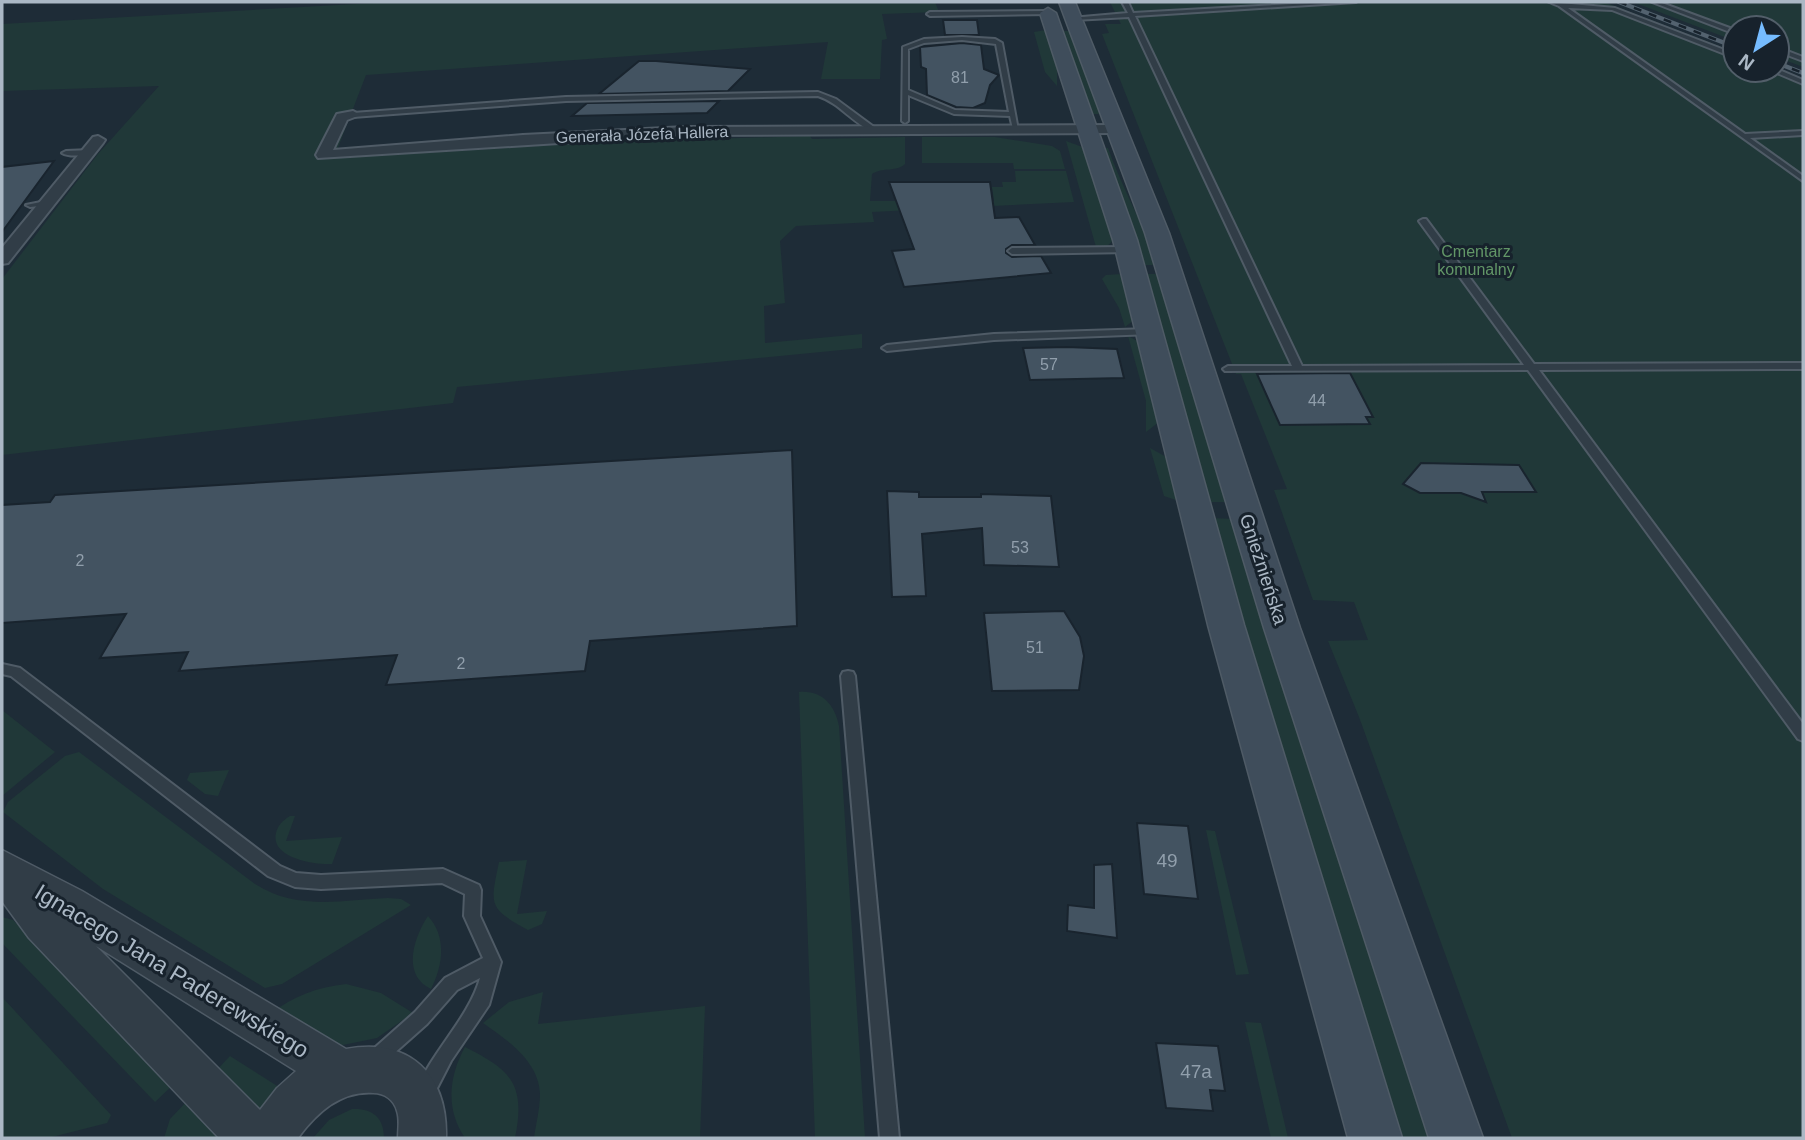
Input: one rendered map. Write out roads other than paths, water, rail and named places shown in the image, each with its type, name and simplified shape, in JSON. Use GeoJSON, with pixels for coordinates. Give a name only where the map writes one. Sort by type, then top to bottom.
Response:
{"type":"FeatureCollection","features":[{"type":"Feature","properties":{"kind":"main road","name":"Gnieźnieńska"},"geometry":{"type":"LineString","coordinates":[[1046,7],[1104,135],[1157,233],[1286,640],[1456,1138]]}},
{"type":"Feature","properties":{"kind":"main road","name":"Gnieźnieńska"},"geometry":{"type":"LineString","coordinates":[[1070,10],[1104,135],[1128,250],[1226,625],[1375,1138]]}},
{"type":"Feature","properties":{"kind":"street","name":"Generała Józefa Hallera"},"geometry":{"type":"LineString","coordinates":[[353,116],[342,117],[323,155],[523,139],[686,131],[873,130],[1014,121],[1104,135]]}},
{"type":"Feature","properties":{"kind":"street"},"geometry":{"type":"LineString","coordinates":[[2,259],[38,204],[93,146]]}},
{"type":"Feature","properties":{"kind":"street","name":"Ignacego Jana Paderewskiego"},"geometry":{"type":"LineString","coordinates":[[2,869],[353,1071],[393,1073],[406,1081],[423,1127]]}},
{"type":"Feature","properties":{"kind":"street","name":"Ignacego Jana Paderewskiego"},"geometry":{"type":"LineString","coordinates":[[2,869],[44,924],[253,1138]]}},
{"type":"Feature","properties":{"kind":"street","name":"Ignacego Jana Paderewskiego"},"geometry":{"type":"LineString","coordinates":[[271,1138],[290,1109],[303,1096],[353,1071]]}},
{"type":"Feature","properties":{"kind":"lane"},"geometry":{"type":"LineString","coordinates":[[1125,2],[1298,369]]}},
{"type":"Feature","properties":{"kind":"lane"},"geometry":{"type":"LineString","coordinates":[[1070,10],[1132,16],[1353,2]]}},
{"type":"Feature","properties":{"kind":"lane"},"geometry":{"type":"LineString","coordinates":[[1552,2],[1562,6],[1803,179]]}},
{"type":"Feature","properties":{"kind":"lane"},"geometry":{"type":"LineString","coordinates":[[1655,2],[1721,27]]}},
{"type":"Feature","properties":{"kind":"lane"},"geometry":{"type":"LineString","coordinates":[[1562,6],[1597,5],[1613,9],[1721,50]]}},
{"type":"Feature","properties":{"kind":"lane"},"geometry":{"type":"LineString","coordinates":[[930,14],[1046,7]]}},
{"type":"Feature","properties":{"kind":"lane"},"geometry":{"type":"LineString","coordinates":[[905,91],[954,113],[1014,121],[999,43],[935,40],[911,44],[905,48],[905,91],[905,121]]}},
{"type":"Feature","properties":{"kind":"lane"},"geometry":{"type":"LineString","coordinates":[[353,116],[566,99],[818,94],[836,99],[857,121],[873,130]]}},
{"type":"Feature","properties":{"kind":"lane"},"geometry":{"type":"LineString","coordinates":[[1743,136],[1803,133]]}},
{"type":"Feature","properties":{"kind":"lane"},"geometry":{"type":"LineString","coordinates":[[66,153],[93,146]]}},
{"type":"Feature","properties":{"kind":"lane"},"geometry":{"type":"LineString","coordinates":[[1423,221],[1803,735]]}},
{"type":"Feature","properties":{"kind":"lane"},"geometry":{"type":"LineString","coordinates":[[1012,251],[1128,250]]}},
{"type":"Feature","properties":{"kind":"lane"},"geometry":{"type":"LineString","coordinates":[[887,348],[995,337],[1149,332]]}},
{"type":"Feature","properties":{"kind":"lane"},"geometry":{"type":"LineString","coordinates":[[1228,369],[1803,366]]}},
{"type":"Feature","properties":{"kind":"lane"},"geometry":{"type":"LineString","coordinates":[[2,669],[15,672],[274,871],[295,880],[321,882],[443,876],[473,890],[472,916],[493,962],[483,999],[445,1055],[423,1127]]}},
{"type":"Feature","properties":{"kind":"lane"},"geometry":{"type":"LineString","coordinates":[[848,676],[890,1138]]}},
{"type":"Feature","properties":{"kind":"lane"},"geometry":{"type":"LineString","coordinates":[[353,1071],[421,1018],[451,984],[493,962]]}},
{"type":"Feature","properties":{"kind":"railway"},"geometry":{"type":"LineString","coordinates":[[1619,2],[1721,42]]}},
{"type":"Feature","properties":{"kind":"railway"},"geometry":{"type":"LineString","coordinates":[[1791,68],[1803,73]]}},
{"type":"Feature","properties":{"kind":"park label","name":"Cmentarz komunalny"},"geometry":{"type":"Point","coordinates":[1476,260]}}]}
